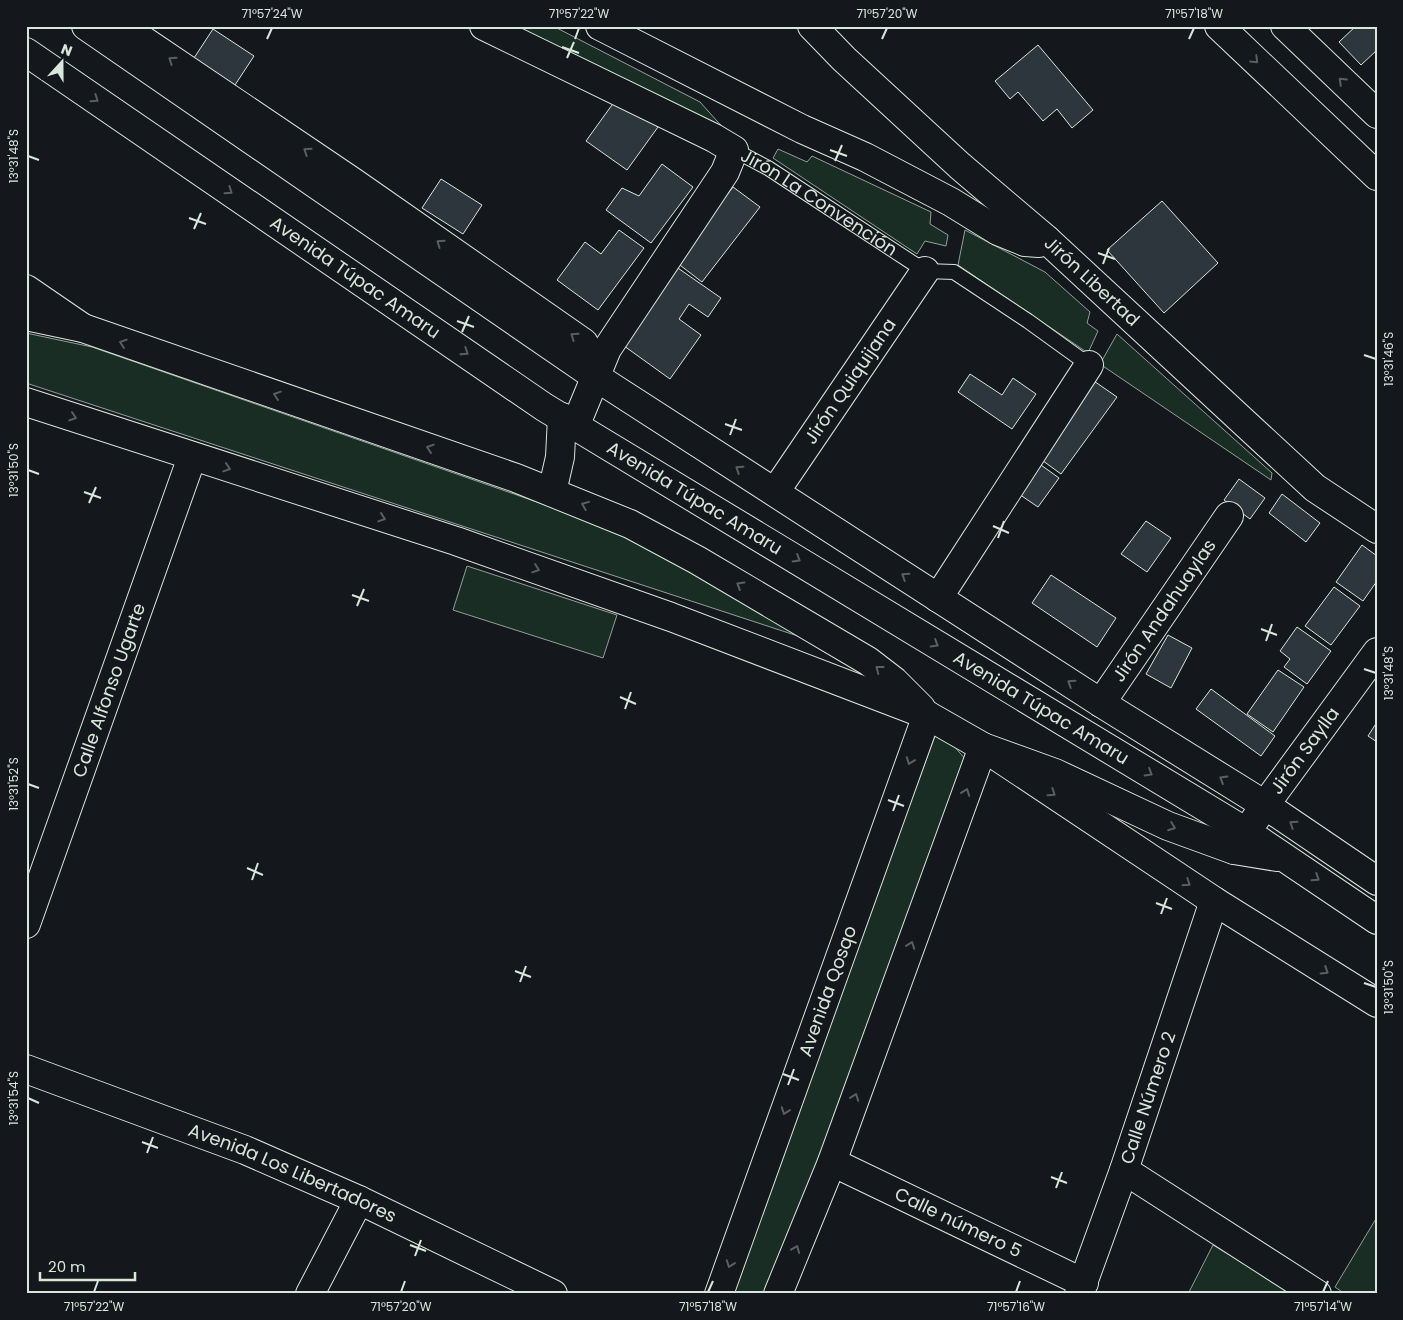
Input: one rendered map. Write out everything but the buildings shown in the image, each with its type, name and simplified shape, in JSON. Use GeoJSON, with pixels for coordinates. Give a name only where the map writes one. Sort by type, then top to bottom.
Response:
{"type":"FeatureCollection","features":[{"type":"Feature","properties":{"kind":"street","name":"Avenida Túpac Amaru"},"geometry":{"type":"LineString","coordinates":[[86,26],[596,377],[1101,703],[1265,805],[1377,881]]}},
{"type":"Feature","properties":{"kind":"street"},"geometry":{"type":"LineString","coordinates":[[122,26],[353,182],[584,343],[596,377]]}},
{"type":"Feature","properties":{"kind":"street","name":"Jirón La Convención"},"geometry":{"type":"LineString","coordinates":[[484,26],[714,138],[734,150]]}},
{"type":"Feature","properties":{"kind":"street"},"geometry":{"type":"LineString","coordinates":[[600,26],[802,129],[866,157],[952,202],[998,231],[1025,242],[1039,243],[1047,240]]}},
{"type":"Feature","properties":{"kind":"street","name":"Jirón Libertad"},"geometry":{"type":"LineString","coordinates":[[812,26],[960,166],[1047,240],[1315,488],[1377,529]]}},
{"type":"Feature","properties":{"kind":"street"},"geometry":{"type":"LineString","coordinates":[[1220,26],[1377,176]]}},
{"type":"Feature","properties":{"kind":"street"},"geometry":{"type":"LineString","coordinates":[[1285,26],[1377,114]]}},
{"type":"Feature","properties":{"kind":"street","name":"Avenida Túpac Amaru"},"geometry":{"type":"LineString","coordinates":[[26,52],[569,421],[1241,842]]}},
{"type":"Feature","properties":{"kind":"street"},"geometry":{"type":"LineString","coordinates":[[552,492],[569,421],[596,377],[607,349],[725,172],[734,150]]}},
{"type":"Feature","properties":{"kind":"street","name":"Jirón Quiquijana"},"geometry":{"type":"LineString","coordinates":[[774,492],[925,271]]}},
{"type":"Feature","properties":{"kind":"street"},"geometry":{"type":"LineString","coordinates":[[26,289],[83,328]]}},
{"type":"Feature","properties":{"kind":"street"},"geometry":{"type":"LineString","coordinates":[[26,316],[83,328],[484,467],[630,524],[696,560],[868,661],[894,681],[927,715]]}},
{"type":"Feature","properties":{"kind":"street"},"geometry":{"type":"LineString","coordinates":[[938,598],[1089,365]]}},
{"type":"Feature","properties":{"kind":"street"},"geometry":{"type":"LineString","coordinates":[[26,402],[465,544],[671,617],[927,715],[982,747],[1214,901],[1377,1003]]}},
{"type":"Feature","properties":{"kind":"street","name":"Calle Alfonso Ugarte"},"geometry":{"type":"LineString","coordinates":[[26,924],[192,457]]}},
{"type":"Feature","properties":{"kind":"street","name":"Jirón Andahuaylas"},"geometry":{"type":"LineString","coordinates":[[1101,703],[1229,516]]}},
{"type":"Feature","properties":{"kind":"street","name":"Jirón Saylla"},"geometry":{"type":"LineString","coordinates":[[1241,842],[1265,805],[1369,679],[1377,652]]}},
{"type":"Feature","properties":{"kind":"street","name":"Avenida Qosqo"},"geometry":{"type":"LineString","coordinates":[[718,1294],[927,715]]}},
{"type":"Feature","properties":{"kind":"street"},"geometry":{"type":"LineString","coordinates":[[982,747],[1056,773],[1168,826],[1241,842],[1284,858],[1377,920]]}},
{"type":"Feature","properties":{"kind":"street"},"geometry":{"type":"LineString","coordinates":[[778,1294],[832,1162],[982,747]]}},
{"type":"Feature","properties":{"kind":"street","name":"Calle Número 2"},"geometry":{"type":"LineString","coordinates":[[1081,1288],[1124,1170],[1214,901]]}},
{"type":"Feature","properties":{"kind":"street","name":"Avenida Los Libertadores"},"geometry":{"type":"LineString","coordinates":[[26,1069],[245,1150],[359,1200],[553,1294]]}},
{"type":"Feature","properties":{"kind":"street","name":"Calle número 5"},"geometry":{"type":"LineString","coordinates":[[832,1162],[1081,1288]]}},
{"type":"Feature","properties":{"kind":"street"},"geometry":{"type":"LineString","coordinates":[[1124,1170],[1317,1294]]}},
{"type":"Feature","properties":{"kind":"street"},"geometry":{"type":"LineString","coordinates":[[310,1294],[359,1200]]}},
{"type":"Feature","properties":{"kind":"lane","name":"Jirón La Convención"},"geometry":{"type":"LineString","coordinates":[[734,150],[768,168],[925,271]]}},
{"type":"Feature","properties":{"kind":"lane"},"geometry":{"type":"LineString","coordinates":[[925,271],[954,272],[1028,321],[1089,365]]}},
{"type":"Feature","properties":{"kind":"green space"},"geometry":{"type":"Polygon","coordinates":[[[504,26],[553,26],[700,102],[726,131],[504,26]]]}},
{"type":"Feature","properties":{"kind":"green space"},"geometry":{"type":"Polygon","coordinates":[[[778,149],[807,162],[812,156],[931,212],[930,224],[948,235],[946,246],[925,241],[917,254],[773,158],[778,149]]]}},
{"type":"Feature","properties":{"kind":"green space"},"geometry":{"type":"Polygon","coordinates":[[[965,230],[1045,272],[1090,312],[1087,323],[1098,331],[1088,353],[958,265],[965,230]]]}},
{"type":"Feature","properties":{"kind":"green space"},"geometry":{"type":"Polygon","coordinates":[[[26,333],[92,347],[623,532],[807,639],[26,383],[26,333]]]}},
{"type":"Feature","properties":{"kind":"green space"},"geometry":{"type":"Polygon","coordinates":[[[1117,334],[1272,473],[1271,480],[1100,364],[1117,334]]]}},
{"type":"Feature","properties":{"kind":"green space"},"geometry":{"type":"Polygon","coordinates":[[[467,566],[617,615],[603,658],[453,610],[467,566]]]}},
{"type":"Feature","properties":{"kind":"green space"},"geometry":{"type":"Polygon","coordinates":[[[938,728],[967,761],[794,1229],[764,1294],[728,1294],[938,728]]]}},
{"type":"Feature","properties":{"kind":"green space"},"geometry":{"type":"Polygon","coordinates":[[[1377,1217],[1377,1294],[1345,1294],[1335,1287],[1377,1217]]]}},
{"type":"Feature","properties":{"kind":"green space"},"geometry":{"type":"Polygon","coordinates":[[[1213,1245],[1294,1294],[1188,1294],[1213,1245]]]}}]}
